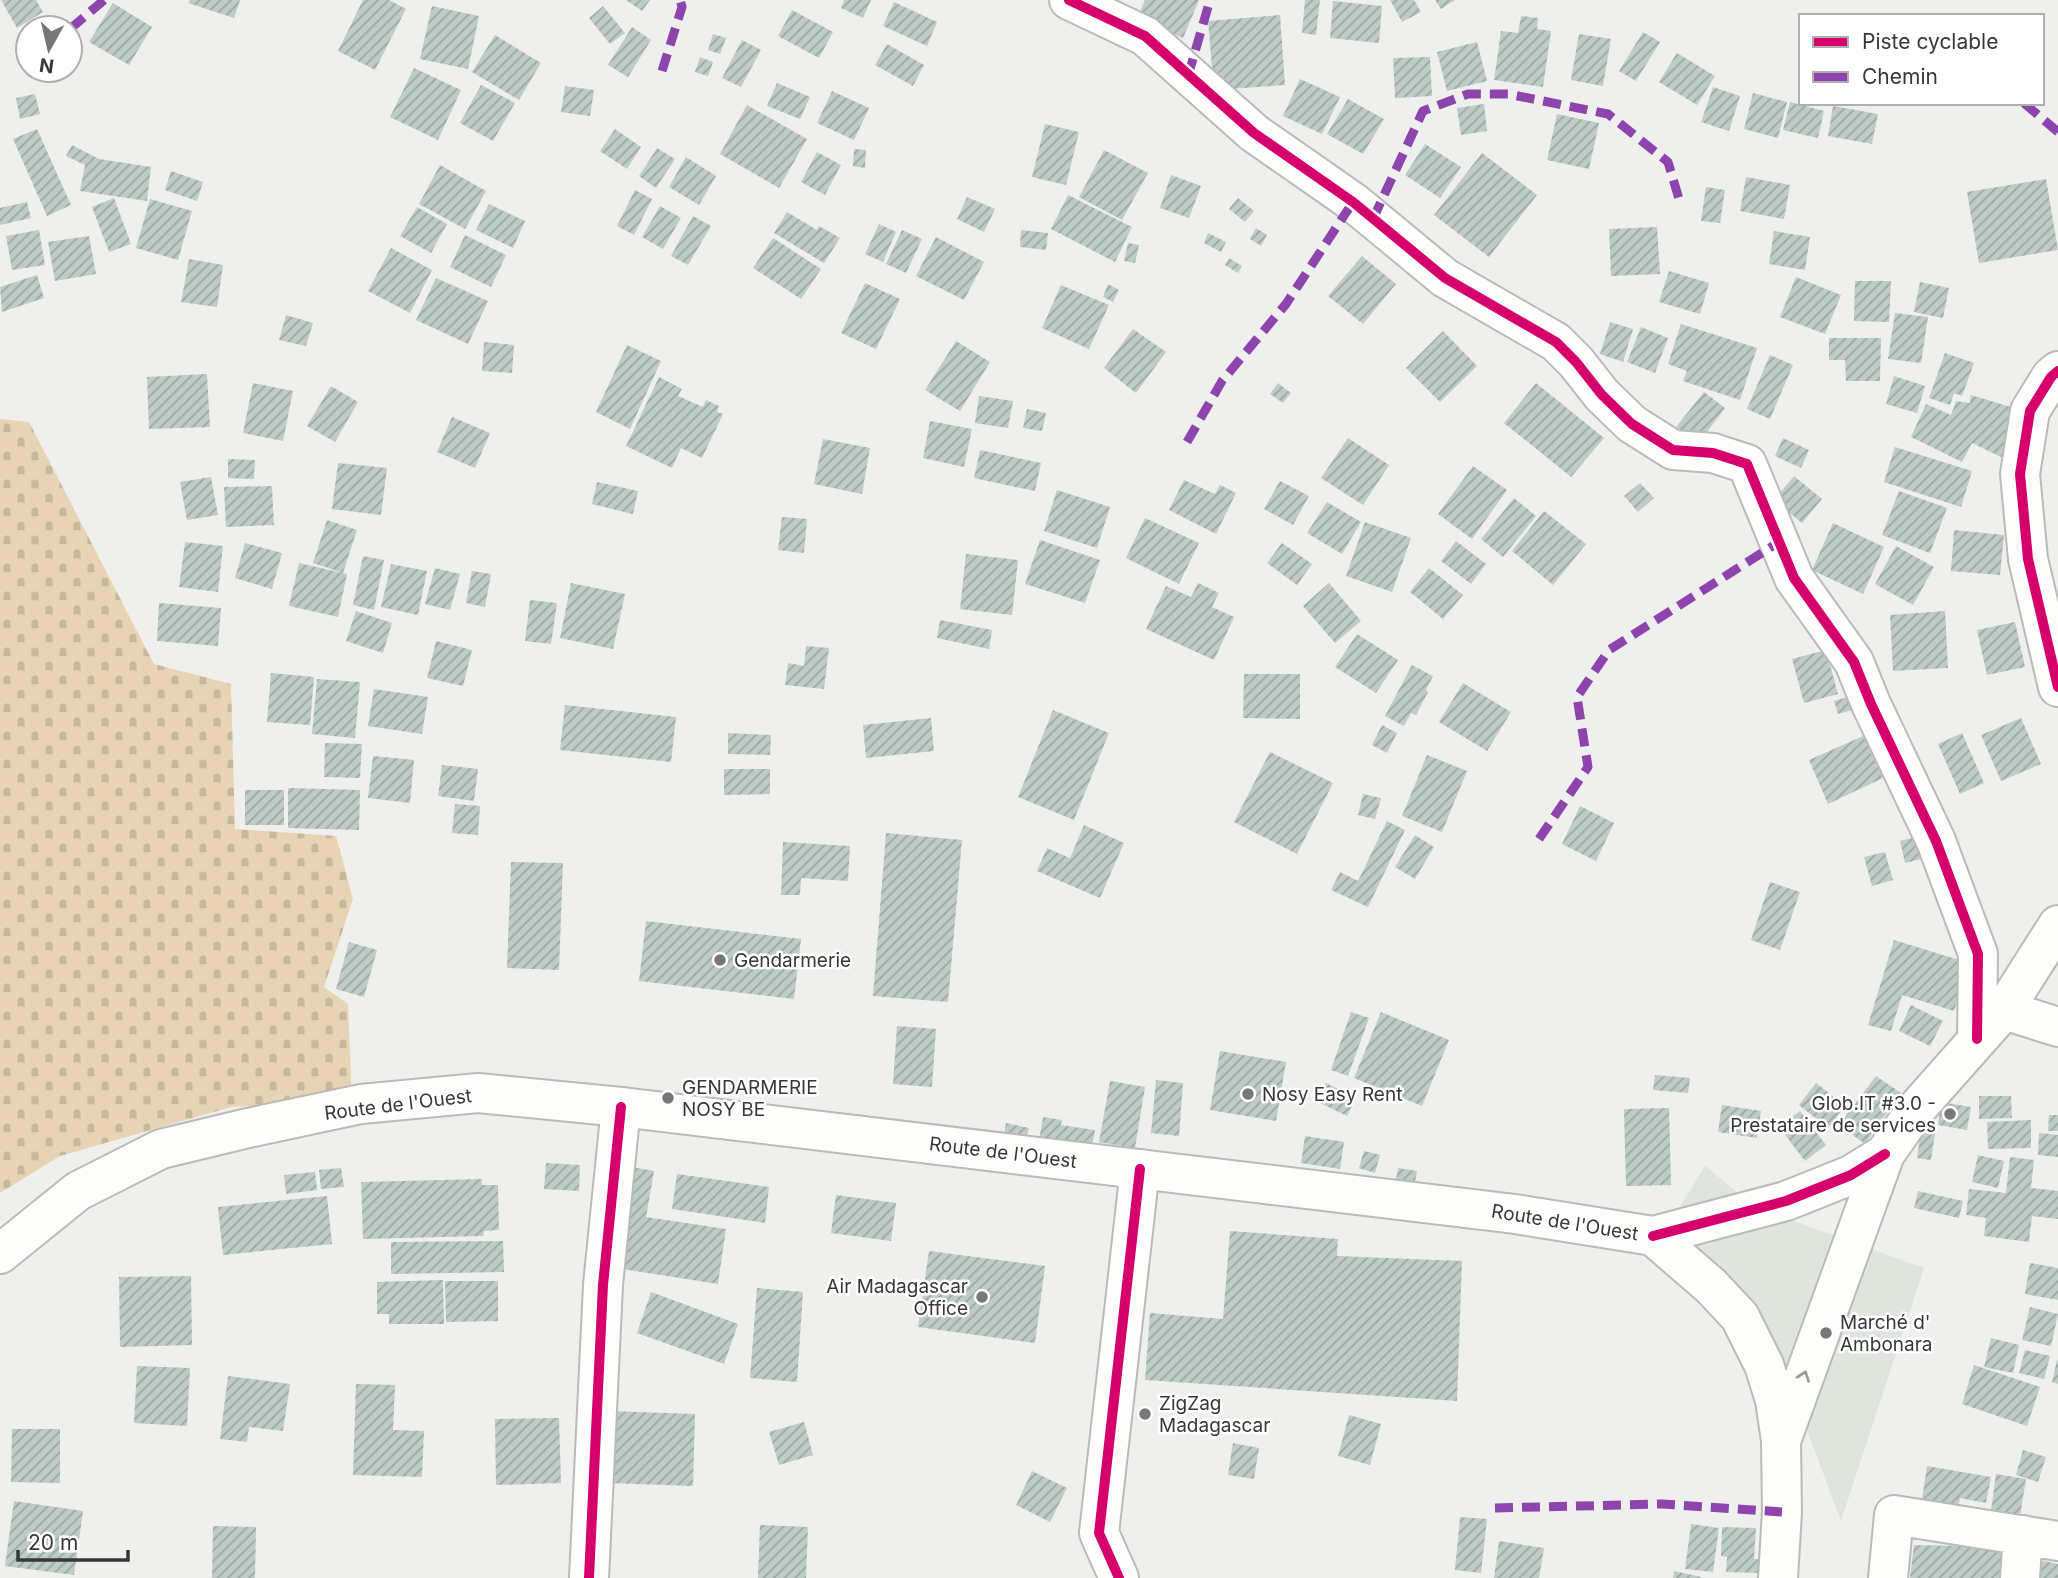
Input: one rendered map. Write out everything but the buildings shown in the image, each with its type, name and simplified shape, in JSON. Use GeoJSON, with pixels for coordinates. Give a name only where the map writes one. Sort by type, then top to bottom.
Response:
{"type":"FeatureCollection","features":[{"type":"Feature","properties":{"kind":"street"},"geometry":{"type":"LineString","coordinates":[[1069,0],[1145,36],[1254,133],[1353,202],[1445,278],[1556,342],[1602,395],[1632,424],[1673,450],[1713,453],[1747,464],[1794,578],[1854,662],[1936,841],[1978,954],[1977,1039]]}},
{"type":"Feature","properties":{"kind":"street"},"geometry":{"type":"LineString","coordinates":[[2058,371],[2051,377],[2030,411],[2020,474],[2028,559],[2058,687]]}},
{"type":"Feature","properties":{"kind":"street"},"geometry":{"type":"LineString","coordinates":[[1781,1441],[1885,1154],[1917,1107],[2004,1010],[2058,925]]}},
{"type":"Feature","properties":{"kind":"street"},"geometry":{"type":"LineString","coordinates":[[2004,1010],[2058,1027]]}},
{"type":"Feature","properties":{"kind":"street","name":"Route de l'Ouest"},"geometry":{"type":"LineString","coordinates":[[0,1254],[78,1191],[162,1149],[361,1104],[478,1093],[621,1107],[1140,1168],[1514,1214],[1653,1236],[1711,1286],[1741,1317],[1764,1365],[1775,1400],[1781,1441],[1782,1512],[1778,1578]]}},
{"type":"Feature","properties":{"kind":"street"},"geometry":{"type":"LineString","coordinates":[[589,1578],[603,1285],[621,1107]]}},
{"type":"Feature","properties":{"kind":"street"},"geometry":{"type":"LineString","coordinates":[[1653,1236],[1786,1201],[1851,1175],[1885,1154]]}},
{"type":"Feature","properties":{"kind":"street"},"geometry":{"type":"LineString","coordinates":[[1119,1578],[1099,1533],[1140,1168]]}},
{"type":"Feature","properties":{"kind":"street"},"geometry":{"type":"LineString","coordinates":[[1888,1578],[1894,1515],[2040,1538],[2020,1578]]}},
{"type":"Feature","properties":{"kind":"shaded area","name":"Marché d' Ambonara"},"geometry":{"type":"Polygon","coordinates":[[[1705,1166],[1755,1207],[1924,1268],[1841,1521],[1795,1398],[1670,1223],[1705,1166]]]}},
{"type":"Feature","properties":{"kind":"green space"},"geometry":{"type":"Polygon","coordinates":[[[0,419],[29,422],[154,664],[231,684],[235,829],[336,836],[353,899],[324,987],[348,1004],[352,1102],[231,1107],[60,1156],[0,1193],[0,419]]]}},
{"type":"Feature","properties":{"kind":"marked path"},"geometry":{"type":"LineString","coordinates":[[84,17],[104,0]]}},
{"type":"Feature","properties":{"kind":"marked path"},"geometry":{"type":"LineString","coordinates":[[662,71],[682,7],[680,0]]}},
{"type":"Feature","properties":{"kind":"marked path"},"geometry":{"type":"LineString","coordinates":[[1188,76],[1210,0]]}},
{"type":"Feature","properties":{"kind":"marked path"},"geometry":{"type":"LineString","coordinates":[[1373,219],[1423,111],[1468,94],[1508,94],[1608,114],[1668,162],[1679,199]]}},
{"type":"Feature","properties":{"kind":"marked path"},"geometry":{"type":"LineString","coordinates":[[2026,105],[2058,132]]}},
{"type":"Feature","properties":{"kind":"marked path"},"geometry":{"type":"LineString","coordinates":[[1187,442],[1222,381],[1286,304],[1353,202]]}},
{"type":"Feature","properties":{"kind":"marked path"},"geometry":{"type":"LineString","coordinates":[[1539,839],[1588,767],[1577,697],[1609,650],[1779,542]]}},
{"type":"Feature","properties":{"kind":"marked path"},"geometry":{"type":"LineString","coordinates":[[1495,1508],[1662,1504],[1782,1512]]}},
{"type":"Feature","properties":{"kind":"cycle path"},"geometry":{"type":"LineString","coordinates":[[1069,0],[1145,36],[1254,133],[1353,202],[1445,278],[1556,342],[1602,395],[1632,424],[1673,450],[1713,453],[1747,464],[1794,578],[1854,662],[1936,841],[1978,954],[1977,1039]]}},
{"type":"Feature","properties":{"kind":"cycle path"},"geometry":{"type":"LineString","coordinates":[[2058,371],[2051,377],[2030,411],[2020,474],[2028,559],[2058,687]]}},
{"type":"Feature","properties":{"kind":"cycle path"},"geometry":{"type":"LineString","coordinates":[[589,1578],[603,1285],[621,1107]]}},
{"type":"Feature","properties":{"kind":"cycle path"},"geometry":{"type":"LineString","coordinates":[[1653,1236],[1786,1201],[1851,1175],[1885,1154]]}},
{"type":"Feature","properties":{"kind":"cycle path"},"geometry":{"type":"LineString","coordinates":[[1119,1578],[1099,1533],[1140,1169]]}},
{"type":"Feature","properties":{"kind":"place","name":"Gendarmerie"},"geometry":{"type":"Point","coordinates":[720,960]}},
{"type":"Feature","properties":{"kind":"place","name":"Nosy Easy Rent"},"geometry":{"type":"Point","coordinates":[1248,1094]}},
{"type":"Feature","properties":{"kind":"place","name":"GENDARMERIE NOSY BE"},"geometry":{"type":"Point","coordinates":[668,1098]}},
{"type":"Feature","properties":{"kind":"place","name":"Glob.IT #3.0 - Prestataire de services"},"geometry":{"type":"Point","coordinates":[1950,1114]}},
{"type":"Feature","properties":{"kind":"place","name":"Air Madagascar Office"},"geometry":{"type":"Point","coordinates":[982,1297]}},
{"type":"Feature","properties":{"kind":"place","name":"Marché d' Ambonara"},"geometry":{"type":"Point","coordinates":[1826,1333]}},
{"type":"Feature","properties":{"kind":"place","name":"ZigZag Madagascar"},"geometry":{"type":"Point","coordinates":[1145,1414]}}]}
